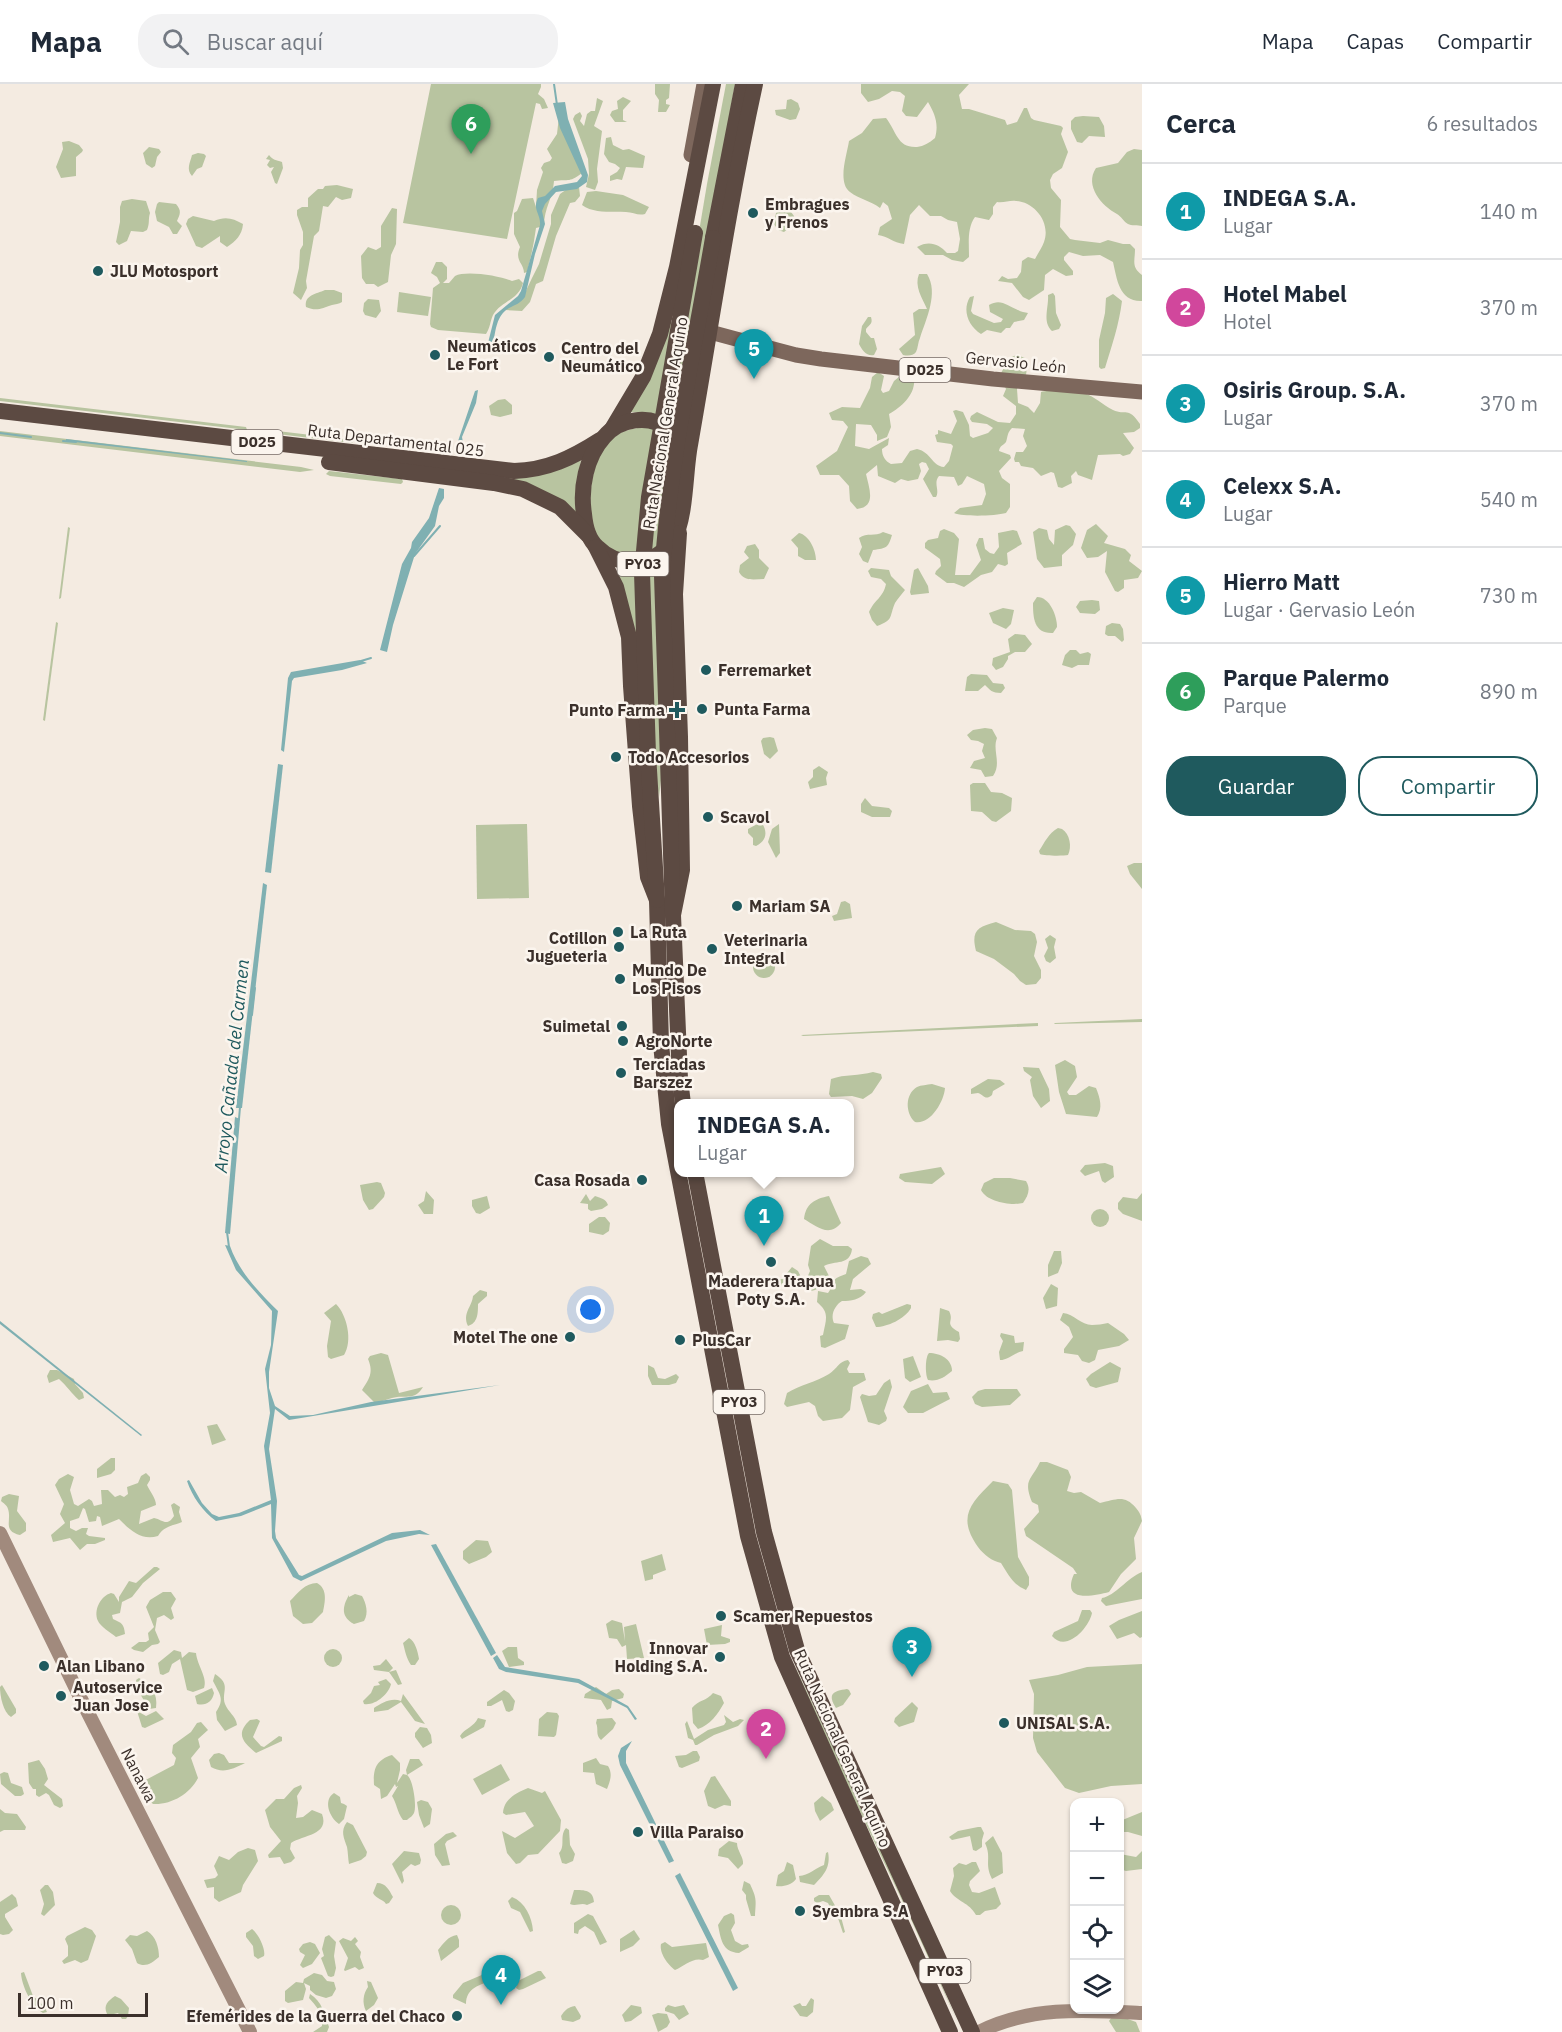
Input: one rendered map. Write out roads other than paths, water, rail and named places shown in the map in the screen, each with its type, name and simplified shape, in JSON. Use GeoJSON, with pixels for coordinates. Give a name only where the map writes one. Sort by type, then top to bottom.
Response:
{"type":"FeatureCollection","features":[{"type":"Feature","properties":{"kind":"highway","name":"Ruta Nacional General Aquino"},"geometry":{"type":"LineString","coordinates":[[607,434],[643,377],[658,340],[677,267],[713,84]]}},
{"type":"Feature","properties":{"kind":"highway","name":"Ruta Nacional General Aquino"},"geometry":{"type":"LineString","coordinates":[[674,1151],[661,1044],[657,900],[646,711],[642,573],[649,497],[722,84]]}},
{"type":"Feature","properties":{"kind":"highway","name":"Ruta Nacional General Aquino"},"geometry":{"type":"LineString","coordinates":[[682,1099],[673,915],[662,576],[681,417],[743,84]]}},
{"type":"Feature","properties":{"kind":"highway","name":"Ruta Nacional General Aquino"},"geometry":{"type":"LineString","coordinates":[[687,461],[741,151],[755,84]]}},
{"type":"Feature","properties":{"kind":"highway","name":"Ruta Departamental 025"},"geometry":{"type":"LineString","coordinates":[[0,411],[514,471],[543,468],[559,463],[607,434]]}},
{"type":"Feature","properties":{"kind":"highway","name":"D025"},"geometry":{"type":"LineString","coordinates":[[593,543],[608,556],[619,561],[632,563],[646,561],[658,555],[668,546],[679,525],[687,461],[681,444],[669,429],[638,420],[626,422],[607,434]]}},
{"type":"Feature","properties":{"kind":"highway","name":"Ruta Departamental 025"},"geometry":{"type":"LineString","coordinates":[[0,423],[508,485],[537,494],[554,503],[569,515],[593,543]]}},
{"type":"Feature","properties":{"kind":"highway"},"geometry":{"type":"LineString","coordinates":[[593,543],[583,511],[585,480],[593,454],[607,434]]}},
{"type":"Feature","properties":{"kind":"highway","name":"Ruta Nacional General Aquino"},"geometry":{"type":"LineString","coordinates":[[673,915],[682,870],[675,594],[679,525]]}},
{"type":"Feature","properties":{"kind":"highway","name":"Ruta Nacional General Aquino"},"geometry":{"type":"LineString","coordinates":[[593,543],[616,587],[629,637],[631,686],[648,877],[657,900]]}},
{"type":"Feature","properties":{"kind":"highway","name":"Ruta Nacional General Aquino"},"geometry":{"type":"LineString","coordinates":[[679,1177],[757,1575],[776,1640],[791,1679],[950,2032]]}},
{"type":"Feature","properties":{"kind":"highway","name":"Ruta Nacional General Aquino"},"geometry":{"type":"LineString","coordinates":[[696,1177],[765,1532],[796,1650],[972,2032]]}},
{"type":"Feature","properties":{"kind":"main road"},"geometry":{"type":"LineString","coordinates":[[665,311],[704,84]]}},
{"type":"Feature","properties":{"kind":"main road","name":"Gervasio León"},"geometry":{"type":"LineString","coordinates":[[710,333],[796,355],[821,359],[993,379],[1142,392]]}},
{"type":"Feature","properties":{"kind":"street","name":"Nanawa"},"geometry":{"type":"LineString","coordinates":[[0,1533],[80,1697],[250,2032]]}},
{"type":"Feature","properties":{"kind":"street"},"geometry":{"type":"LineString","coordinates":[[979,2032],[1012,2018],[1047,2012],[1085,2010],[1142,2013]]}},
{"type":"Feature","properties":{"kind":"water"},"geometry":{"type":"Polygon","coordinates":[[[565,102],[568,119],[588,175],[587,182],[577,189],[556,192],[545,204],[542,211],[545,224],[525,297],[501,315],[493,343],[488,343],[495,315],[521,291],[540,225],[536,209],[538,198],[545,196],[555,186],[577,182],[582,176],[560,128],[553,103],[565,102]]]}},
{"type":"Feature","properties":{"kind":"water"},"geometry":{"type":"Polygon","coordinates":[[[478,390],[476,403],[462,437],[464,448],[462,451],[455,450],[475,391],[478,390]]]}},
{"type":"Feature","properties":{"kind":"water"},"geometry":{"type":"Polygon","coordinates":[[[66,439],[247,461],[247,462],[66,441],[66,439]]]}},
{"type":"Feature","properties":{"kind":"water"},"geometry":{"type":"Polygon","coordinates":[[[439,488],[444,489],[444,498],[439,506],[435,526],[415,554],[387,652],[380,650],[402,564],[412,542],[429,518],[439,488]]]}},
{"type":"Feature","properties":{"kind":"water"},"geometry":{"type":"Polygon","coordinates":[[[360,660],[367,663],[342,670],[294,678],[284,752],[281,750],[288,678],[291,672],[360,660]]]}},
{"type":"Feature","properties":{"kind":"water"},"geometry":{"type":"Polygon","coordinates":[[[278,764],[283,765],[271,873],[265,872],[278,764]]]}},
{"type":"Feature","properties":{"kind":"water"},"geometry":{"type":"Polygon","coordinates":[[[263,883],[267,885],[242,1108],[236,1108],[263,883]]]}},
{"type":"Feature","properties":{"kind":"water"},"geometry":{"type":"Polygon","coordinates":[[[235,1117],[240,1119],[230,1234],[225,1233],[235,1117]]]}},
{"type":"Feature","properties":{"kind":"water"},"geometry":{"type":"Polygon","coordinates":[[[225,1245],[230,1246],[244,1273],[278,1311],[269,1372],[269,1388],[275,1406],[290,1416],[313,1415],[371,1402],[500,1385],[289,1420],[275,1409],[269,1449],[277,1501],[276,1538],[299,1575],[302,1576],[392,1533],[420,1530],[430,1535],[419,1534],[386,1541],[301,1581],[293,1577],[272,1538],[271,1504],[241,1516],[216,1521],[198,1503],[189,1487],[187,1481],[189,1480],[202,1503],[212,1514],[219,1517],[239,1513],[271,1500],[264,1446],[270,1413],[265,1369],[271,1345],[272,1311],[236,1270],[225,1245]]]}},
{"type":"Feature","properties":{"kind":"water"},"geometry":{"type":"Polygon","coordinates":[[[0,1321],[142,1435],[0,1324],[0,1321]]]}},
{"type":"Feature","properties":{"kind":"water"},"geometry":{"type":"Polygon","coordinates":[[[436,1544],[496,1653],[491,1656],[431,1545],[436,1544]]]}},
{"type":"Feature","properties":{"kind":"water"},"geometry":{"type":"Polygon","coordinates":[[[497,1655],[505,1667],[579,1679],[628,1706],[637,1719],[635,1720],[627,1708],[578,1683],[499,1669],[493,1658],[497,1655]]]}},
{"type":"Feature","properties":{"kind":"water"},"geometry":{"type":"Polygon","coordinates":[[[632,1741],[626,1751],[626,1763],[674,1861],[669,1863],[620,1765],[618,1756],[621,1748],[632,1741]]]}},
{"type":"Feature","properties":{"kind":"water"},"geometry":{"type":"Polygon","coordinates":[[[680,1873],[738,1988],[733,1991],[675,1876],[680,1873]]]}},
{"type":"Feature","properties":{"kind":"waterway","name":"Arroyo Cañada del Carmen"},"geometry":{"type":"LineString","coordinates":[[554,84],[557,105]]}},
{"type":"Feature","properties":{"kind":"waterway"},"geometry":{"type":"LineString","coordinates":[[0,433],[31,437]]}},
{"type":"Feature","properties":{"kind":"waterway"},"geometry":{"type":"LineString","coordinates":[[63,441],[76,442]]}},
{"type":"Feature","properties":{"kind":"waterway","name":"Arroyo Cañada del Carmen"},"geometry":{"type":"LineString","coordinates":[[414,556],[440,526]]}},
{"type":"Feature","properties":{"kind":"waterway","name":"Arroyo Cañada del Carmen"},"geometry":{"type":"LineString","coordinates":[[361,661],[371,658]]}},
{"type":"Feature","properties":{"kind":"waterway","name":"Arroyo Cañada del Carmen"},"geometry":{"type":"LineString","coordinates":[[252,1015],[255,988]]}},
{"type":"Feature","properties":{"kind":"waterway","name":"Arroyo Cañada del Carmen"},"geometry":{"type":"LineString","coordinates":[[239,1119],[240,1107]]}},
{"type":"Feature","properties":{"kind":"waterway","name":"Arroyo Cañada del Carmen"},"geometry":{"type":"LineString","coordinates":[[227,1232],[229,1247]]}},
{"type":"Feature","properties":{"kind":"place","name":"Parque Palermo"},"geometry":{"type":"Point","coordinates":[471,154]}},
{"type":"Feature","properties":{"kind":"place","name":"Embragues y Frenos"},"geometry":{"type":"Point","coordinates":[753,213]}},
{"type":"Feature","properties":{"kind":"place","name":"JLU Motosport"},"geometry":{"type":"Point","coordinates":[98,271]}},
{"type":"Feature","properties":{"kind":"place","name":"Neumáticos Le Fort"},"geometry":{"type":"Point","coordinates":[435,355]}},
{"type":"Feature","properties":{"kind":"place","name":"Centro del Neumático"},"geometry":{"type":"Point","coordinates":[549,357]}},
{"type":"Feature","properties":{"kind":"place","name":"Hierro Matt"},"geometry":{"type":"Point","coordinates":[754,379]}},
{"type":"Feature","properties":{"kind":"place","name":"Ferremarket"},"geometry":{"type":"Point","coordinates":[706,670]}},
{"type":"Feature","properties":{"kind":"place","name":"Punta Farma"},"geometry":{"type":"Point","coordinates":[702,709]}},
{"type":"Feature","properties":{"kind":"place","name":"Punto Farma"},"geometry":{"type":"Point","coordinates":[677,710]}},
{"type":"Feature","properties":{"kind":"place","name":"Todo Accesorios"},"geometry":{"type":"Point","coordinates":[616,757]}},
{"type":"Feature","properties":{"kind":"place","name":"Scavol"},"geometry":{"type":"Point","coordinates":[708,817]}},
{"type":"Feature","properties":{"kind":"place","name":"Mariam SA"},"geometry":{"type":"Point","coordinates":[737,906]}},
{"type":"Feature","properties":{"kind":"place","name":"La Ruta"},"geometry":{"type":"Point","coordinates":[618,932]}},
{"type":"Feature","properties":{"kind":"place","name":"Cotillon Jugueteria"},"geometry":{"type":"Point","coordinates":[619,947]}},
{"type":"Feature","properties":{"kind":"place","name":"Veterinaria Integral"},"geometry":{"type":"Point","coordinates":[712,949]}},
{"type":"Feature","properties":{"kind":"place","name":"Mundo De Los Pisos"},"geometry":{"type":"Point","coordinates":[620,979]}},
{"type":"Feature","properties":{"kind":"place","name":"Suimetal"},"geometry":{"type":"Point","coordinates":[622,1026]}},
{"type":"Feature","properties":{"kind":"place","name":"AgroNorte"},"geometry":{"type":"Point","coordinates":[623,1041]}},
{"type":"Feature","properties":{"kind":"place","name":"Terciadas Barszez"},"geometry":{"type":"Point","coordinates":[621,1073]}},
{"type":"Feature","properties":{"kind":"place","name":"Casa Rosada"},"geometry":{"type":"Point","coordinates":[642,1180]}},
{"type":"Feature","properties":{"kind":"place","name":"INDEGA S.A."},"geometry":{"type":"Point","coordinates":[764,1246]}},
{"type":"Feature","properties":{"kind":"place","name":"Maderera Itapua Poty S.A."},"geometry":{"type":"Point","coordinates":[771,1262]}},
{"type":"Feature","properties":{"kind":"place","name":"Motel The one"},"geometry":{"type":"Point","coordinates":[570,1337]}},
{"type":"Feature","properties":{"kind":"place","name":"PlusCar"},"geometry":{"type":"Point","coordinates":[680,1340]}},
{"type":"Feature","properties":{"kind":"place","name":"Scamer Repuestos"},"geometry":{"type":"Point","coordinates":[721,1616]}},
{"type":"Feature","properties":{"kind":"place","name":"Innovar Holding S.A."},"geometry":{"type":"Point","coordinates":[720,1657]}},
{"type":"Feature","properties":{"kind":"place","name":"Alan Libano"},"geometry":{"type":"Point","coordinates":[44,1666]}},
{"type":"Feature","properties":{"kind":"place","name":"Osiris Group. S.A."},"geometry":{"type":"Point","coordinates":[912,1677]}},
{"type":"Feature","properties":{"kind":"place","name":"Autoservice Juan Jose"},"geometry":{"type":"Point","coordinates":[61,1696]}},
{"type":"Feature","properties":{"kind":"place","name":"UNISAL S.A."},"geometry":{"type":"Point","coordinates":[1004,1723]}},
{"type":"Feature","properties":{"kind":"place","name":"Hotel Mabel"},"geometry":{"type":"Point","coordinates":[766,1759]}},
{"type":"Feature","properties":{"kind":"place","name":"Villa Paraiso"},"geometry":{"type":"Point","coordinates":[638,1832]}},
{"type":"Feature","properties":{"kind":"place","name":"Syembra S.A"},"geometry":{"type":"Point","coordinates":[800,1911]}},
{"type":"Feature","properties":{"kind":"place","name":"Celexx S.A."},"geometry":{"type":"Point","coordinates":[501,2005]}},
{"type":"Feature","properties":{"kind":"place","name":"Efemérides de la Guerra del Chaco"},"geometry":{"type":"Point","coordinates":[457,2016]}}]}
